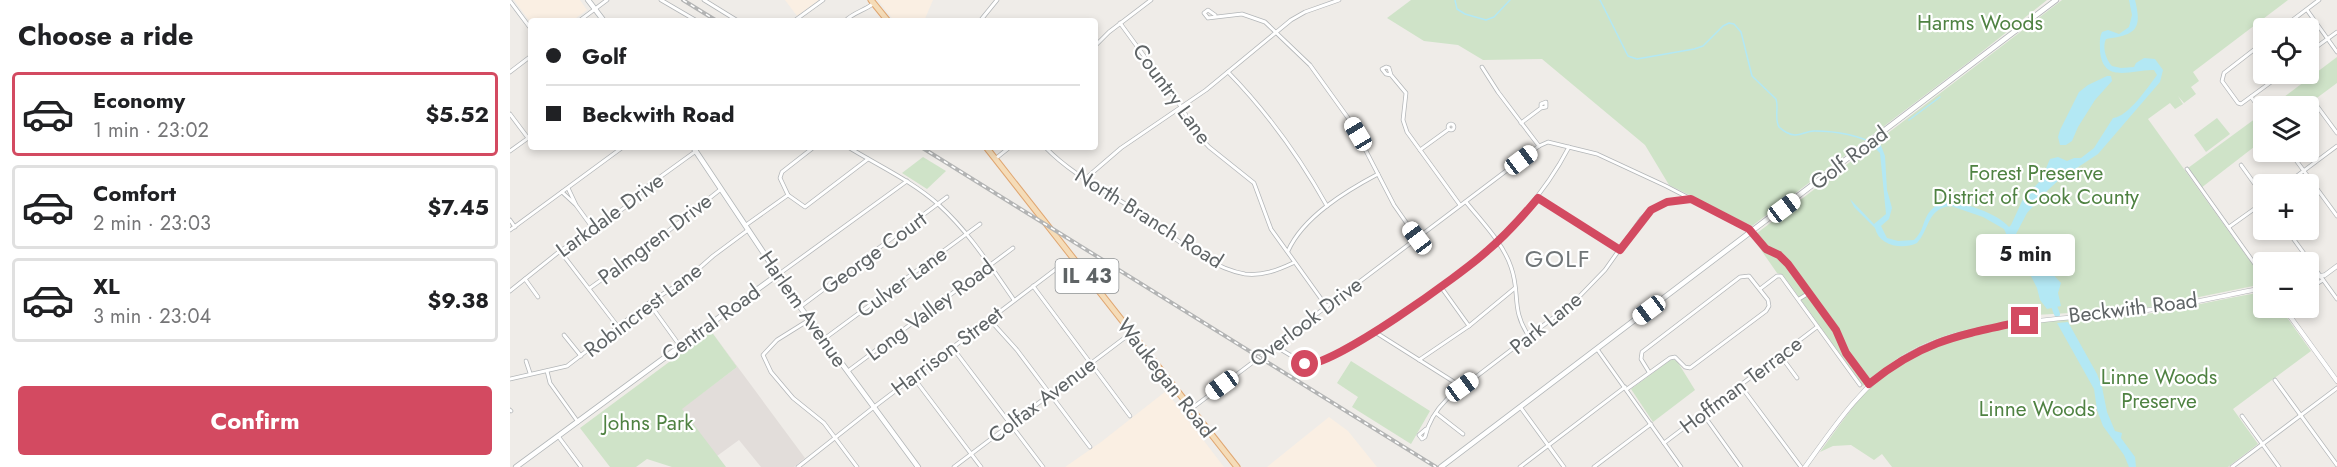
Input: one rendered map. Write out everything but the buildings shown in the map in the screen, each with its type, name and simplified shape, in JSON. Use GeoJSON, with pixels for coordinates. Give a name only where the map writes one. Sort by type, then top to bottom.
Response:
{"type":"FeatureCollection","features":[{"type":"Feature","properties":{"kind":"main road"},"geometry":{"type":"LineString","coordinates":[[588,0],[602,18]]}},
{"type":"Feature","properties":{"kind":"main road","name":"Golf Road"},"geometry":{"type":"LineString","coordinates":[[1441,467],[2056,0]]}},
{"type":"Feature","properties":{"kind":"main road"},"geometry":{"type":"LineString","coordinates":[[872,2],[885,18]]}},
{"type":"Feature","properties":{"kind":"main road","name":"Harlem Avenue"},"geometry":{"type":"LineString","coordinates":[[695,150],[777,275],[918,467]]}},
{"type":"Feature","properties":{"kind":"main road","name":"Waukegan Road"},"geometry":{"type":"LineString","coordinates":[[988,150],[1237,467]]}},
{"type":"Feature","properties":{"kind":"main road","name":"Central Road"},"geometry":{"type":"LineString","coordinates":[[517,467],[777,275]]}},
{"type":"Feature","properties":{"kind":"street"},"geometry":{"type":"LineString","coordinates":[[583,18],[607,0]]}},
{"type":"Feature","properties":{"kind":"street"},"geometry":{"type":"LineString","coordinates":[[661,0],[692,18]]}},
{"type":"Feature","properties":{"kind":"street"},"geometry":{"type":"LineString","coordinates":[[704,0],[733,18]]}},
{"type":"Feature","properties":{"kind":"street"},"geometry":{"type":"LineString","coordinates":[[711,5],[717,0]]}},
{"type":"Feature","properties":{"kind":"street"},"geometry":{"type":"LineString","coordinates":[[798,18],[823,0]]}},
{"type":"Feature","properties":{"kind":"street"},"geometry":{"type":"LineString","coordinates":[[984,18],[997,0]]}},
{"type":"Feature","properties":{"kind":"street"},"geometry":{"type":"LineString","coordinates":[[1098,43],[1150,0]]}},
{"type":"Feature","properties":{"kind":"street"},"geometry":{"type":"LineString","coordinates":[[1084,179],[1121,147],[1182,108],[1275,33],[1305,12],[1339,0]]}},
{"type":"Feature","properties":{"kind":"street"},"geometry":{"type":"LineString","coordinates":[[2296,18],[2319,0]]}},
{"type":"Feature","properties":{"kind":"street"},"geometry":{"type":"LineString","coordinates":[[510,1],[528,25]]}},
{"type":"Feature","properties":{"kind":"street"},"geometry":{"type":"LineString","coordinates":[[849,18],[855,12],[865,10],[872,2]]}},
{"type":"Feature","properties":{"kind":"street"},"geometry":{"type":"LineString","coordinates":[[2307,10],[2337,52]]}},
{"type":"Feature","properties":{"kind":"street"},"geometry":{"type":"LineString","coordinates":[[1215,15],[1248,15],[1269,24],[1275,33],[1310,65],[1361,138],[1394,205],[1417,238]]}},
{"type":"Feature","properties":{"kind":"street","name":"Country Lane"},"geometry":{"type":"LineString","coordinates":[[1120,23],[1182,108],[1190,125],[1202,140],[1254,183],[1270,229],[1327,307]]}},
{"type":"Feature","properties":{"kind":"street"},"geometry":{"type":"LineString","coordinates":[[2319,45],[2337,32]]}},
{"type":"Feature","properties":{"kind":"street"},"geometry":{"type":"LineString","coordinates":[[2253,51],[2221,76],[2222,81],[2240,104],[2269,84]]}},
{"type":"Feature","properties":{"kind":"street"},"geometry":{"type":"LineString","coordinates":[[510,72],[528,58]]}},
{"type":"Feature","properties":{"kind":"street"},"geometry":{"type":"LineString","coordinates":[[1482,67],[1539,146],[1548,142],[1608,158],[1752,232],[1766,249],[1783,258],[1836,330],[1849,357],[1869,384]]}},
{"type":"Feature","properties":{"kind":"street"},"geometry":{"type":"LineString","coordinates":[[1228,72],[1258,103],[1285,137],[1327,206]]}},
{"type":"Feature","properties":{"kind":"street"},"geometry":{"type":"LineString","coordinates":[[1391,75],[1406,93],[1403,124],[1461,205]]}},
{"type":"Feature","properties":{"kind":"street"},"geometry":{"type":"LineString","coordinates":[[1521,123],[1540,108]]}},
{"type":"Feature","properties":{"kind":"street"},"geometry":{"type":"LineString","coordinates":[[2319,109],[2337,133]]}},
{"type":"Feature","properties":{"kind":"street"},"geometry":{"type":"LineString","coordinates":[[510,114],[528,135]]}},
{"type":"Feature","properties":{"kind":"street"},"geometry":{"type":"LineString","coordinates":[[1420,150],[1449,129]]}},
{"type":"Feature","properties":{"kind":"street"},"geometry":{"type":"LineString","coordinates":[[510,152],[528,138]]}},
{"type":"Feature","properties":{"kind":"street","name":"Overlook Drive"},"geometry":{"type":"LineString","coordinates":[[1191,409],[1539,146]]}},
{"type":"Feature","properties":{"kind":"street"},"geometry":{"type":"LineString","coordinates":[[2300,174],[2337,146]]}},
{"type":"Feature","properties":{"kind":"street"},"geometry":{"type":"LineString","coordinates":[[1275,346],[1305,364],[1311,365],[1374,332],[1441,287],[1497,242],[1538,198],[1569,147]]}},
{"type":"Feature","properties":{"kind":"street"},"geometry":{"type":"LineString","coordinates":[[510,230],[617,150]]}},
{"type":"Feature","properties":{"kind":"street","name":"Larkdale Drive"},"geometry":{"type":"LineString","coordinates":[[510,291],[592,227],[624,208],[693,150]]}},
{"type":"Feature","properties":{"kind":"street"},"geometry":{"type":"LineString","coordinates":[[810,150],[782,172],[780,178],[788,195],[805,207],[868,159]]}},
{"type":"Feature","properties":{"kind":"street"},"geometry":{"type":"LineString","coordinates":[[854,150],[907,180],[939,204],[968,234],[1014,300]]}},
{"type":"Feature","properties":{"kind":"street"},"geometry":{"type":"LineString","coordinates":[[995,159],[1007,150]]}},
{"type":"Feature","properties":{"kind":"street","name":"North Branch Road"},"geometry":{"type":"LineString","coordinates":[[1049,150],[1084,179],[1196,252],[1232,270],[1257,274],[1268,273],[1293,263]]}},
{"type":"Feature","properties":{"kind":"street"},"geometry":{"type":"LineString","coordinates":[[2297,162],[2337,216]]}},
{"type":"Feature","properties":{"kind":"street"},"geometry":{"type":"LineString","coordinates":[[2241,165],[2253,182]]}},
{"type":"Feature","properties":{"kind":"street"},"geometry":{"type":"LineString","coordinates":[[2187,169],[2253,262]]}},
{"type":"Feature","properties":{"kind":"street"},"geometry":{"type":"LineString","coordinates":[[1288,251],[1305,227],[1327,206],[1349,190],[1378,174]]}},
{"type":"Feature","properties":{"kind":"street","name":"Central Road"},"geometry":{"type":"LineString","coordinates":[[777,275],[907,180]]}},
{"type":"Feature","properties":{"kind":"street"},"geometry":{"type":"LineString","coordinates":[[568,188],[576,205],[592,227]]}},
{"type":"Feature","properties":{"kind":"street","name":"Palmgren Drive"},"geometry":{"type":"LineString","coordinates":[[590,288],[644,250],[721,189]]}},
{"type":"Feature","properties":{"kind":"street"},"geometry":{"type":"LineString","coordinates":[[562,192],[576,205]]}},
{"type":"Feature","properties":{"kind":"street","name":"Robincrest Lane"},"geometry":{"type":"LineString","coordinates":[[510,379],[567,366],[649,303],[688,278],[788,195]]}},
{"type":"Feature","properties":{"kind":"street","name":"George Court"},"geometry":{"type":"LineString","coordinates":[[800,307],[947,197]]}},
{"type":"Feature","properties":{"kind":"street"},"geometry":{"type":"LineString","coordinates":[[1538,198],[1620,250]]}},
{"type":"Feature","properties":{"kind":"street","name":"Park Lane"},"geometry":{"type":"LineString","coordinates":[[1426,429],[1442,404],[1530,338],[1585,292],[1651,210],[1667,202],[1691,199]]}},
{"type":"Feature","properties":{"kind":"street"},"geometry":{"type":"LineString","coordinates":[[1466,202],[1497,242],[1511,265],[1519,321],[1530,338]]}},
{"type":"Feature","properties":{"kind":"street"},"geometry":{"type":"LineString","coordinates":[[2229,228],[2253,210]]}},
{"type":"Feature","properties":{"kind":"street"},"geometry":{"type":"LineString","coordinates":[[510,220],[515,227]]}},
{"type":"Feature","properties":{"kind":"street","name":"Culver Lane"},"geometry":{"type":"LineString","coordinates":[[824,339],[980,224]]}},
{"type":"Feature","properties":{"kind":"street"},"geometry":{"type":"LineString","coordinates":[[2294,240],[2337,299]]}},
{"type":"Feature","properties":{"kind":"street","name":"Long Valley Road"},"geometry":{"type":"LineString","coordinates":[[848,372],[1013,248]]}},
{"type":"Feature","properties":{"kind":"street"},"geometry":{"type":"LineString","coordinates":[[560,251],[619,328]]}},
{"type":"Feature","properties":{"kind":"street","name":"Harrison Street"},"geometry":{"type":"LineString","coordinates":[[798,467],[952,347],[1064,264],[1084,288],[1096,287]]}},
{"type":"Feature","properties":{"kind":"street"},"geometry":{"type":"LineString","coordinates":[[2319,280],[2337,266]]}},
{"type":"Feature","properties":{"kind":"street"},"geometry":{"type":"LineString","coordinates":[[1520,467],[1626,388],[1672,357],[1678,359],[1686,368],[1690,368],[1768,308],[1768,300],[1747,275],[1731,284],[1642,352],[1641,359],[1649,372]]}},
{"type":"Feature","properties":{"kind":"street"},"geometry":{"type":"LineString","coordinates":[[1760,289],[1777,276],[1783,278],[1860,385]]}},
{"type":"Feature","properties":{"kind":"street"},"geometry":{"type":"LineString","coordinates":[[525,279],[538,297]]}},
{"type":"Feature","properties":{"kind":"street"},"geometry":{"type":"LineString","coordinates":[[1033,286],[1130,416]]}},
{"type":"Feature","properties":{"kind":"street"},"geometry":{"type":"LineString","coordinates":[[1441,287],[1469,326]]}},
{"type":"Feature","properties":{"kind":"street"},"geometry":{"type":"LineString","coordinates":[[1419,360],[1469,326],[1515,288]]}},
{"type":"Feature","properties":{"kind":"street","name":"Beckwith Road"},"geometry":{"type":"LineString","coordinates":[[1803,467],[1846,410],[1869,384],[1904,358],[1934,343],[1980,331],[2051,318],[2172,306],[2253,290]]}},
{"type":"Feature","properties":{"kind":"street"},"geometry":{"type":"LineString","coordinates":[[1798,299],[1809,293]]}},
{"type":"Feature","properties":{"kind":"street"},"geometry":{"type":"LineString","coordinates":[[649,303],[680,346]]}},
{"type":"Feature","properties":{"kind":"street"},"geometry":{"type":"LineString","coordinates":[[2291,318],[2337,381]]}},
{"type":"Feature","properties":{"kind":"street"},"geometry":{"type":"LineString","coordinates":[[989,319],[1012,344],[1090,447]]}},
{"type":"Feature","properties":{"kind":"street","name":"George Court"},"geometry":{"type":"LineString","coordinates":[[809,320],[769,346],[763,355],[771,372],[793,398],[812,412],[836,437]]}},
{"type":"Feature","properties":{"kind":"street","name":"Hoffman Terrace"},"geometry":{"type":"LineString","coordinates":[[1664,443],[1817,327]]}},
{"type":"Feature","properties":{"kind":"street"},"geometry":{"type":"LineString","coordinates":[[1374,332],[1462,387]]}},
{"type":"Feature","properties":{"kind":"street","name":"Colfax Avenue"},"geometry":{"type":"LineString","coordinates":[[954,467],[1131,333]]}},
{"type":"Feature","properties":{"kind":"street"},"geometry":{"type":"LineString","coordinates":[[564,335],[581,356]]}},
{"type":"Feature","properties":{"kind":"street"},"geometry":{"type":"LineString","coordinates":[[952,347],[1043,467]]}},
{"type":"Feature","properties":{"kind":"street"},"geometry":{"type":"LineString","coordinates":[[1597,349],[1681,467]]}},
{"type":"Feature","properties":{"kind":"street"},"geometry":{"type":"LineString","coordinates":[[1780,355],[1797,378]]}},
{"type":"Feature","properties":{"kind":"street"},"geometry":{"type":"LineString","coordinates":[[526,361],[530,373]]}},
{"type":"Feature","properties":{"kind":"street"},"geometry":{"type":"LineString","coordinates":[[547,371],[550,383],[578,422]]}},
{"type":"Feature","properties":{"kind":"street"},"geometry":{"type":"LineString","coordinates":[[913,377],[981,467]]}},
{"type":"Feature","properties":{"kind":"street"},"geometry":{"type":"LineString","coordinates":[[2275,380],[2337,465]]}},
{"type":"Feature","properties":{"kind":"street"},"geometry":{"type":"LineString","coordinates":[[1740,385],[1803,467]]}},
{"type":"Feature","properties":{"kind":"street"},"geometry":{"type":"LineString","coordinates":[[2232,467],[2337,388]]}},
{"type":"Feature","properties":{"kind":"street"},"geometry":{"type":"LineString","coordinates":[[1520,407],[1564,467]]}},
{"type":"Feature","properties":{"kind":"street"},"geometry":{"type":"LineString","coordinates":[[1436,413],[1463,434]]}},
{"type":"Feature","properties":{"kind":"street"},"geometry":{"type":"LineString","coordinates":[[1703,414],[1741,467]]}},
{"type":"Feature","properties":{"kind":"street"},"geometry":{"type":"LineString","coordinates":[[2242,416],[2279,467]]}},
{"type":"Feature","properties":{"kind":"street"},"geometry":{"type":"LineString","coordinates":[[1594,467],[1651,424]]}},
{"type":"Feature","properties":{"kind":"street"},"geometry":{"type":"LineString","coordinates":[[558,436],[582,467]]}},
{"type":"Feature","properties":{"kind":"street"},"geometry":{"type":"LineString","coordinates":[[836,437],[857,467]]}},
{"type":"Feature","properties":{"kind":"shaded area"},"geometry":{"type":"Polygon","coordinates":[[[514,0],[580,0],[587,10],[576,18],[528,19],[514,0]]]}},
{"type":"Feature","properties":{"kind":"shaded area"},"geometry":{"type":"Polygon","coordinates":[[[785,0],[819,0],[797,16],[785,0]]]}},
{"type":"Feature","properties":{"kind":"shaded area"},"geometry":{"type":"Polygon","coordinates":[[[878,0],[933,0],[925,18],[892,18],[878,0]]]}},
{"type":"Feature","properties":{"kind":"shaded area"},"geometry":{"type":"Polygon","coordinates":[[[711,331],[805,458],[794,467],[761,467],[739,440],[717,456],[681,409],[737,367],[711,331]]]}},
{"type":"Feature","properties":{"kind":"shaded area"},"geometry":{"type":"Polygon","coordinates":[[[1166,391],[1224,467],[1065,467],[1101,442],[1166,391]]]}},
{"type":"Feature","properties":{"kind":"shaded area"},"geometry":{"type":"Polygon","coordinates":[[[1329,417],[1348,431],[1377,467],[1267,467],[1329,417]]]}},
{"type":"Feature","properties":{"kind":"green space","name":"Harms Woods"},"geometry":{"type":"Polygon","coordinates":[[[1411,0],[2047,0],[1752,226],[1669,185],[1645,145],[1542,59],[1483,60],[1458,45],[1424,41],[1387,18],[1411,0]]]}},
{"type":"Feature","properties":{"kind":"green space","name":"Forest Preserve District of Cook County"},"geometry":{"type":"Polygon","coordinates":[[[2062,0],[2288,0],[2264,18],[2253,18],[2253,27],[2193,72],[2199,81],[2191,87],[2196,94],[2184,103],[2178,96],[2183,104],[2175,109],[2170,103],[2148,119],[2253,265],[2253,286],[2140,309],[2035,315],[2033,318],[1969,329],[1937,339],[1908,352],[1863,386],[1783,275],[1777,273],[1752,237],[2062,0]]]}},
{"type":"Feature","properties":{"kind":"green space"},"geometry":{"type":"Polygon","coordinates":[[[2337,57],[2337,83],[2319,96],[2285,96],[2301,84],[2319,84],[2319,71],[2337,57]]]}},
{"type":"Feature","properties":{"kind":"green space"},"geometry":{"type":"Polygon","coordinates":[[[2217,118],[2230,134],[2206,152],[2194,135],[2217,118]]]}},
{"type":"Feature","properties":{"kind":"green space"},"geometry":{"type":"Polygon","coordinates":[[[2253,120],[2253,148],[2201,188],[2188,168],[2253,120]]]}},
{"type":"Feature","properties":{"kind":"green space"},"geometry":{"type":"Polygon","coordinates":[[[923,157],[946,171],[927,189],[902,173],[923,157]]]}},
{"type":"Feature","properties":{"kind":"green space","name":"Linne Woods Preserve"},"geometry":{"type":"Polygon","coordinates":[[[2253,294],[2253,318],[2287,318],[2311,351],[2233,409],[2258,444],[2228,467],[1892,467],[1882,454],[1874,460],[1851,445],[1833,446],[1820,452],[1852,408],[1874,384],[1895,367],[1945,342],[2000,327],[2056,320],[2134,316],[2253,294]]]}},
{"type":"Feature","properties":{"kind":"green space","name":"Johns Park"},"geometry":{"type":"Polygon","coordinates":[[[711,331],[737,367],[682,409],[726,467],[672,467],[647,459],[636,467],[610,467],[580,428],[711,331]]]}},
{"type":"Feature","properties":{"kind":"green space"},"geometry":{"type":"Polygon","coordinates":[[[1672,359],[1677,361],[1695,390],[1653,422],[1631,389],[1672,359]]]}},
{"type":"Feature","properties":{"kind":"green space"},"geometry":{"type":"Polygon","coordinates":[[[1351,361],[1430,411],[1411,444],[1352,407],[1358,397],[1337,383],[1351,361]]]}},
{"type":"Feature","properties":{"kind":"water"},"geometry":{"type":"Polygon","coordinates":[[[2129,0],[2135,0],[2137,25],[2130,33],[2106,39],[2104,46],[2106,57],[2112,66],[2121,68],[2134,67],[2144,58],[2155,59],[2163,70],[2160,82],[2098,154],[2060,179],[2048,190],[2027,213],[2016,234],[2020,246],[2031,251],[2061,283],[2058,293],[2061,306],[2047,309],[2040,300],[2037,288],[2020,254],[2013,249],[2004,229],[1983,217],[1951,206],[1933,215],[1917,243],[1898,246],[1881,239],[1875,228],[1854,207],[1850,199],[1874,224],[1886,214],[1880,153],[1874,147],[1880,143],[1885,156],[1887,190],[1892,208],[1889,219],[1881,226],[1887,238],[1898,241],[1914,240],[1919,235],[1931,210],[1946,200],[1988,213],[2009,227],[2023,199],[2041,180],[2050,159],[2058,157],[2067,161],[2081,158],[2094,148],[2113,118],[2125,113],[2157,75],[2154,70],[2113,72],[2102,62],[2100,37],[2102,32],[2108,30],[2119,34],[2129,27],[2132,15],[2129,0]]]}},
{"type":"Feature","properties":{"kind":"water"},"geometry":{"type":"Polygon","coordinates":[[[2111,76],[2112,81],[2095,100],[2072,141],[2066,145],[2060,145],[2058,137],[2060,130],[2079,92],[2111,76]]]}},
{"type":"Feature","properties":{"kind":"water"},"geometry":{"type":"Polygon","coordinates":[[[2068,322],[2097,374],[2107,412],[2115,431],[2122,433],[2121,438],[2135,457],[2136,467],[2129,467],[2124,455],[2103,426],[2097,410],[2094,389],[2057,323],[2068,322]]]}},
{"type":"Feature","properties":{"kind":"waterway"},"geometry":{"type":"LineString","coordinates":[[1455,0],[1457,9],[1465,14],[1486,20],[1494,17],[1510,0]]}},
{"type":"Feature","properties":{"kind":"waterway"},"geometry":{"type":"LineString","coordinates":[[1600,0],[1628,56],[1637,59],[1703,46],[1723,26],[1729,23],[1734,24],[1741,32],[1752,76],[1776,99],[1779,127],[1789,134],[1814,131],[1838,133],[1854,136],[1877,145]]}},
{"type":"Feature","properties":{"kind":"waterway"},"geometry":{"type":"LineString","coordinates":[[1909,120],[1940,97]]}},
{"type":"Feature","properties":{"kind":"waterway"},"geometry":{"type":"LineString","coordinates":[[2052,301],[2057,314]]}},
{"type":"Feature","properties":{"kind":"railway"},"geometry":{"type":"LineString","coordinates":[[683,0],[712,18]]}},
{"type":"Feature","properties":{"kind":"railway"},"geometry":{"type":"LineString","coordinates":[[926,150],[1436,467]]}},
{"type":"Feature","properties":{"kind":"district","name":"GOLF"},"geometry":{"type":"Point","coordinates":[1558,259]}},
{"type":"Feature","properties":{"kind":"route"},"geometry":{"type":"LineString","coordinates":[[1305,364],[1315,364],[1339,352],[1403,314],[1441,287],[1497,242],[1538,198],[1620,250],[1641,219],[1660,204],[1667,202],[1691,199],[1749,229],[1766,249],[1779,255],[1788,264],[1836,330],[1846,353],[1869,384],[1904,358],[1934,343],[2025,321]]}},
{"type":"Feature","properties":{"kind":"park label","name":"Linne Woods"},"geometry":{"type":"Point","coordinates":[2037,409]}}]}
